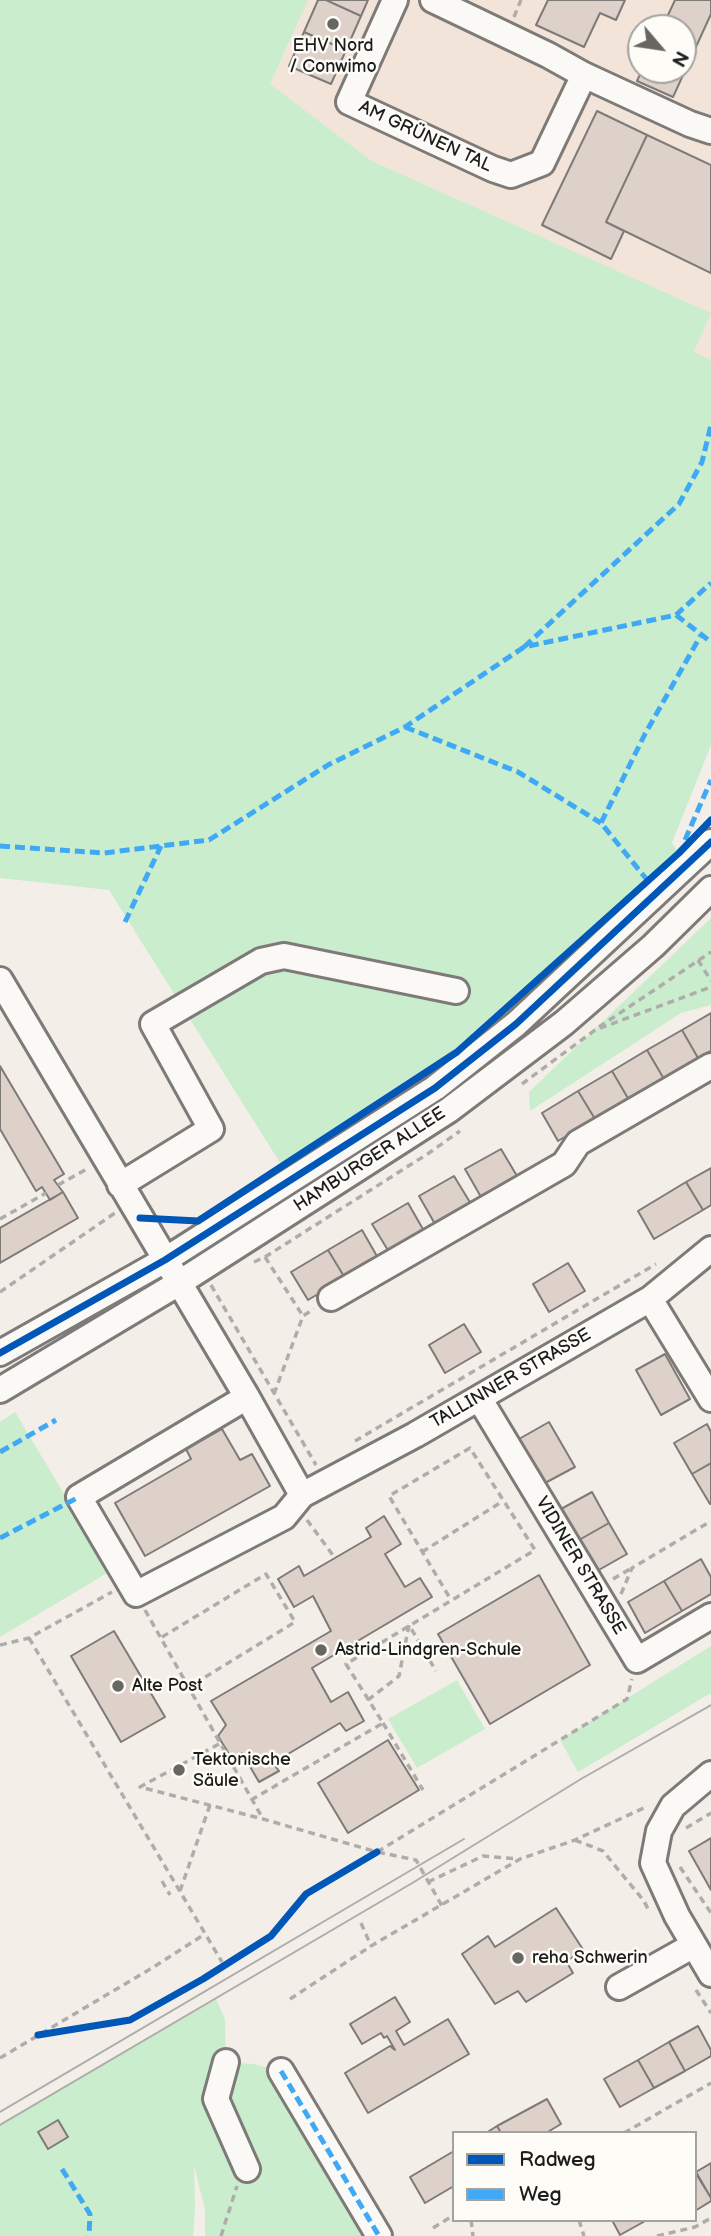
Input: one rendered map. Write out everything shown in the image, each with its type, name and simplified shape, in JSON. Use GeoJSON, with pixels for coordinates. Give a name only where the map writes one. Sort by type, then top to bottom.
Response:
{"type":"FeatureCollection","features":[{"type":"Feature","properties":{"kind":"street","name":"AM GRÜNEN TAL"},"geometry":{"type":"LineString","coordinates":[[395,0],[349,102],[493,169],[511,175],[541,163],[584,75]]}},
{"type":"Feature","properties":{"kind":"street"},"geometry":{"type":"LineString","coordinates":[[433,0],[548,54],[584,75],[711,131]]}},
{"type":"Feature","properties":{"kind":"street","name":"HAMBURGER ALLEE"},"geometry":{"type":"LineString","coordinates":[[0,1353],[165,1260],[435,1088],[516,1024],[711,842]]}},
{"type":"Feature","properties":{"kind":"street","name":"HAMBURGER ALLEE"},"geometry":{"type":"LineString","coordinates":[[0,1390],[179,1283],[449,1110],[564,1023],[653,946],[711,889]]}},
{"type":"Feature","properties":{"kind":"street"},"geometry":{"type":"LineString","coordinates":[[125,1193],[211,1129],[153,1024],[261,961],[284,956],[456,991]]}},
{"type":"Feature","properties":{"kind":"street"},"geometry":{"type":"LineString","coordinates":[[0,980],[247,1397],[297,1493]]}},
{"type":"Feature","properties":{"kind":"street"},"geometry":{"type":"LineString","coordinates":[[331,1298],[564,1164],[578,1143],[711,1066]]}},
{"type":"Feature","properties":{"kind":"street","name":"TALLINNER STRASSE"},"geometry":{"type":"LineString","coordinates":[[136,1594],[284,1517],[297,1493],[479,1398],[650,1299],[710,1252]]}},
{"type":"Feature","properties":{"kind":"street"},"geometry":{"type":"LineString","coordinates":[[650,1299],[711,1399]]}},
{"type":"Feature","properties":{"kind":"street"},"geometry":{"type":"LineString","coordinates":[[136,1594],[79,1497],[247,1397]]}},
{"type":"Feature","properties":{"kind":"street","name":"VIDINER STRASSE"},"geometry":{"type":"LineString","coordinates":[[479,1398],[637,1660]]}},
{"type":"Feature","properties":{"kind":"street"},"geometry":{"type":"LineString","coordinates":[[637,1660],[711,1616]]}},
{"type":"Feature","properties":{"kind":"street"},"geometry":{"type":"LineString","coordinates":[[704,1982],[694,1945],[677,1916],[653,1863],[659,1831],[673,1806],[711,1774]]}},
{"type":"Feature","properties":{"kind":"street"},"geometry":{"type":"LineString","coordinates":[[620,1987],[694,1945]]}},
{"type":"Feature","properties":{"kind":"street"},"geometry":{"type":"LineString","coordinates":[[226,2062],[216,2099],[247,2169]]}},
{"type":"Feature","properties":{"kind":"street"},"geometry":{"type":"LineString","coordinates":[[281,2071],[379,2236]]}},
{"type":"Feature","properties":{"kind":"path"},"geometry":{"type":"LineString","coordinates":[[517,1088],[594,1030],[711,952]]}},
{"type":"Feature","properties":{"kind":"path"},"geometry":{"type":"LineString","coordinates":[[698,960],[711,981]]}},
{"type":"Feature","properties":{"kind":"path"},"geometry":{"type":"LineString","coordinates":[[594,1030],[711,987]]}},
{"type":"Feature","properties":{"kind":"path"},"geometry":{"type":"LineString","coordinates":[[303,1316],[265,1257],[429,1153],[462,1129]]}},
{"type":"Feature","properties":{"kind":"path"},"geometry":{"type":"LineString","coordinates":[[58,1185],[105,1158]]}},
{"type":"Feature","properties":{"kind":"path"},"geometry":{"type":"LineString","coordinates":[[0,1219],[46,1193]]}},
{"type":"Feature","properties":{"kind":"path"},"geometry":{"type":"LineString","coordinates":[[0,1292],[125,1193]]}},
{"type":"Feature","properties":{"kind":"path"},"geometry":{"type":"LineString","coordinates":[[347,1446],[661,1261]]}},
{"type":"Feature","properties":{"kind":"path"},"geometry":{"type":"LineString","coordinates":[[211,1285],[316,1465],[297,1493],[335,1558]]}},
{"type":"Feature","properties":{"kind":"path"},"geometry":{"type":"LineString","coordinates":[[274,1394],[303,1316],[331,1298]]}},
{"type":"Feature","properties":{"kind":"path"},"geometry":{"type":"LineString","coordinates":[[423,1790],[346,1664],[535,1550],[470,1448],[389,1496],[451,1600]]}},
{"type":"Feature","properties":{"kind":"path"},"geometry":{"type":"LineString","coordinates":[[422,1552],[504,1501]]}},
{"type":"Feature","properties":{"kind":"path"},"geometry":{"type":"LineString","coordinates":[[612,1619],[632,1568],[711,1521]]}},
{"type":"Feature","properties":{"kind":"path"},"geometry":{"type":"LineString","coordinates":[[162,1637],[266,1574],[295,1622],[189,1687]]}},
{"type":"Feature","properties":{"kind":"path"},"geometry":{"type":"LineString","coordinates":[[0,1645],[29,1638],[112,1592],[136,1594],[263,1819]]}},
{"type":"Feature","properties":{"kind":"path"},"geometry":{"type":"LineString","coordinates":[[409,1625],[436,1671]]}},
{"type":"Feature","properties":{"kind":"path"},"geometry":{"type":"LineString","coordinates":[[368,1700],[399,1676],[409,1625]]}},
{"type":"Feature","properties":{"kind":"path"},"geometry":{"type":"LineString","coordinates":[[29,1638],[224,1963],[215,1972]]}},
{"type":"Feature","properties":{"kind":"path"},"geometry":{"type":"LineString","coordinates":[[365,1859],[627,1699],[637,1660]]}},
{"type":"Feature","properties":{"kind":"path"},"geometry":{"type":"LineString","coordinates":[[251,1800],[383,1723]]}},
{"type":"Feature","properties":{"kind":"path"},"geometry":{"type":"LineString","coordinates":[[219,1744],[141,1787],[377,1852],[416,1860],[442,1906]]}},
{"type":"Feature","properties":{"kind":"path"},"geometry":{"type":"LineString","coordinates":[[180,1891],[210,1805]]}},
{"type":"Feature","properties":{"kind":"path"},"geometry":{"type":"LineString","coordinates":[[290,1998],[371,1946],[520,1859],[575,1840],[651,1805]]}},
{"type":"Feature","properties":{"kind":"path"},"geometry":{"type":"LineString","coordinates":[[682,1830],[711,1813]]}},
{"type":"Feature","properties":{"kind":"path"},"geometry":{"type":"LineString","coordinates":[[575,1840],[603,1851],[650,1912]]}},
{"type":"Feature","properties":{"kind":"path"},"geometry":{"type":"LineString","coordinates":[[428,1882],[483,1856],[520,1859]]}},
{"type":"Feature","properties":{"kind":"path"},"geometry":{"type":"LineString","coordinates":[[678,1864],[711,1913]]}},
{"type":"Feature","properties":{"kind":"path"},"geometry":{"type":"LineString","coordinates":[[162,1881],[170,1895]]}},
{"type":"Feature","properties":{"kind":"path"},"geometry":{"type":"LineString","coordinates":[[361,1923],[371,1946]]}},
{"type":"Feature","properties":{"kind":"path"},"geometry":{"type":"LineString","coordinates":[[0,2057],[163,1962],[205,1934]]}},
{"type":"Feature","properties":{"kind":"path"},"geometry":{"type":"LineString","coordinates":[[704,1982],[711,2013]]}},
{"type":"Feature","properties":{"kind":"path"},"geometry":{"type":"LineString","coordinates":[[38,2035],[64,2031]]}},
{"type":"Feature","properties":{"kind":"path"},"geometry":{"type":"LineString","coordinates":[[627,2131],[711,2083]]}},
{"type":"Feature","properties":{"kind":"path"},"geometry":{"type":"LineString","coordinates":[[221,2236],[234,2190],[247,2169]]}},
{"type":"Feature","properties":{"kind":"path"},"geometry":{"type":"LineString","coordinates":[[433,2228],[452,2216]]}},
{"type":"Feature","properties":{"kind":"path"},"geometry":{"type":"LineString","coordinates":[[657,2236],[695,2227],[711,2218]]}},
{"type":"Feature","properties":{"kind":"shaded area"},"geometry":{"type":"Polygon","coordinates":[[[308,0],[711,0],[711,360],[694,352],[710,313],[372,161],[270,84],[308,0]]]}},
{"type":"Feature","properties":{"kind":"green space"},"geometry":{"type":"Polygon","coordinates":[[[0,0],[308,0],[270,84],[372,161],[711,313],[694,352],[711,360],[711,745],[672,843],[679,853],[457,1052],[282,1166],[109,890],[0,878],[0,0]]]}},
{"type":"Feature","properties":{"kind":"green space"},"geometry":{"type":"Polygon","coordinates":[[[711,918],[711,1005],[681,1013],[530,1111],[529,1092],[711,918]]]}},
{"type":"Feature","properties":{"kind":"green space"},"geometry":{"type":"Polygon","coordinates":[[[15,1412],[82,1524],[119,1566],[0,1637],[0,1422],[15,1412]]]}},
{"type":"Feature","properties":{"kind":"green space"},"geometry":{"type":"Polygon","coordinates":[[[711,1646],[711,1693],[578,1772],[560,1740],[711,1646]]]}},
{"type":"Feature","properties":{"kind":"green space"},"geometry":{"type":"Polygon","coordinates":[[[457,1680],[485,1729],[417,1768],[388,1719],[457,1680]]]}},
{"type":"Feature","properties":{"kind":"green space"},"geometry":{"type":"Polygon","coordinates":[[[216,1999],[225,2019],[226,2062],[253,2064],[281,2071],[379,2236],[205,2236],[205,2210],[194,2165],[193,2236],[0,2236],[0,2125],[216,1999]]]}},
{"type":"Feature","properties":{"kind":"building","name":"EHV Nord / Conwimo"},"geometry":{"type":"Polygon","coordinates":[[[318,0],[326,0],[361,16],[346,50],[304,32],[318,0]]]}},
{"type":"Feature","properties":{"kind":"building"},"geometry":{"type":"Polygon","coordinates":[[[326,0],[368,0],[361,16],[326,0]]]}},
{"type":"Feature","properties":{"kind":"building"},"geometry":{"type":"Polygon","coordinates":[[[548,0],[625,0],[616,20],[600,13],[584,47],[536,25],[548,0]]]}},
{"type":"Feature","properties":{"kind":"building"},"geometry":{"type":"Polygon","coordinates":[[[675,0],[711,0],[711,14],[697,45],[697,14],[668,14],[675,0]]]}},
{"type":"Feature","properties":{"kind":"building"},"geometry":{"type":"Polygon","coordinates":[[[304,32],[346,50],[331,84],[289,66],[304,32]]]}},
{"type":"Feature","properties":{"kind":"building"},"geometry":{"type":"Polygon","coordinates":[[[644,84],[679,84],[673,97],[644,84]]]}},
{"type":"Feature","properties":{"kind":"building"},"geometry":{"type":"Polygon","coordinates":[[[597,111],[647,135],[606,222],[624,231],[611,259],[542,225],[597,111]]]}},
{"type":"Feature","properties":{"kind":"building"},"geometry":{"type":"Polygon","coordinates":[[[647,135],[711,165],[711,273],[606,222],[647,135]]]}},
{"type":"Feature","properties":{"kind":"building"},"geometry":{"type":"Polygon","coordinates":[[[711,1013],[711,1051],[698,1058],[682,1030],[711,1013]]]}},
{"type":"Feature","properties":{"kind":"building"},"geometry":{"type":"Polygon","coordinates":[[[682,1030],[698,1058],[664,1079],[647,1050],[682,1030]]]}},
{"type":"Feature","properties":{"kind":"building"},"geometry":{"type":"Polygon","coordinates":[[[647,1050],[664,1079],[629,1100],[612,1071],[647,1050]]]}},
{"type":"Feature","properties":{"kind":"building"},"geometry":{"type":"Polygon","coordinates":[[[0,1066],[64,1174],[54,1180],[63,1192],[50,1200],[42,1187],[36,1191],[0,1129],[0,1066]]]}},
{"type":"Feature","properties":{"kind":"building"},"geometry":{"type":"Polygon","coordinates":[[[612,1071],[629,1100],[595,1119],[578,1091],[612,1071]]]}},
{"type":"Feature","properties":{"kind":"building"},"geometry":{"type":"Polygon","coordinates":[[[578,1091],[595,1119],[558,1141],[542,1113],[578,1091]]]}},
{"type":"Feature","properties":{"kind":"building"},"geometry":{"type":"Polygon","coordinates":[[[501,1149],[517,1176],[481,1197],[465,1169],[501,1149]]]}},
{"type":"Feature","properties":{"kind":"building"},"geometry":{"type":"Polygon","coordinates":[[[711,1168],[711,1205],[703,1210],[686,1182],[711,1168]]]}},
{"type":"Feature","properties":{"kind":"building"},"geometry":{"type":"Polygon","coordinates":[[[454,1176],[471,1204],[435,1224],[419,1196],[454,1176]]]}},
{"type":"Feature","properties":{"kind":"building"},"geometry":{"type":"Polygon","coordinates":[[[686,1182],[703,1210],[654,1239],[638,1211],[686,1182]]]}},
{"type":"Feature","properties":{"kind":"building"},"geometry":{"type":"Polygon","coordinates":[[[63,1192],[78,1218],[0,1263],[0,1228],[63,1192]]]}},
{"type":"Feature","properties":{"kind":"building"},"geometry":{"type":"Polygon","coordinates":[[[408,1203],[424,1231],[389,1252],[372,1224],[408,1203]]]}},
{"type":"Feature","properties":{"kind":"building"},"geometry":{"type":"Polygon","coordinates":[[[362,1230],[378,1258],[345,1278],[328,1250],[362,1230]]]}},
{"type":"Feature","properties":{"kind":"building"},"geometry":{"type":"Polygon","coordinates":[[[328,1250],[345,1278],[308,1300],[291,1272],[328,1250]]]}},
{"type":"Feature","properties":{"kind":"building"},"geometry":{"type":"Polygon","coordinates":[[[568,1263],[585,1291],[549,1312],[533,1284],[568,1263]]]}},
{"type":"Feature","properties":{"kind":"building"},"geometry":{"type":"Polygon","coordinates":[[[464,1324],[481,1352],[445,1373],[429,1345],[464,1324]]]}},
{"type":"Feature","properties":{"kind":"building"},"geometry":{"type":"Polygon","coordinates":[[[665,1354],[690,1399],[661,1415],[636,1370],[665,1354]]]}},
{"type":"Feature","properties":{"kind":"building"},"geometry":{"type":"Polygon","coordinates":[[[549,1422],[575,1467],[545,1483],[519,1439],[549,1422]]]}},
{"type":"Feature","properties":{"kind":"building"},"geometry":{"type":"Polygon","coordinates":[[[707,1424],[711,1432],[711,1463],[692,1474],[674,1443],[707,1424]]]}},
{"type":"Feature","properties":{"kind":"building"},"geometry":{"type":"Polygon","coordinates":[[[222,1429],[240,1460],[252,1454],[270,1486],[145,1556],[115,1503],[191,1459],[186,1449],[222,1429]]]}},
{"type":"Feature","properties":{"kind":"building"},"geometry":{"type":"Polygon","coordinates":[[[711,1463],[711,1504],[710,1504],[692,1474],[711,1463]]]}},
{"type":"Feature","properties":{"kind":"building"},"geometry":{"type":"Polygon","coordinates":[[[592,1492],[609,1523],[579,1540],[561,1509],[592,1492]]]}},
{"type":"Feature","properties":{"kind":"building","name":"Astrid-Lindgren-Schule"},"geometry":{"type":"Polygon","coordinates":[[[384,1516],[401,1544],[385,1554],[405,1587],[420,1578],[432,1597],[312,1668],[331,1702],[348,1692],[364,1721],[346,1731],[340,1723],[273,1763],[279,1771],[259,1782],[242,1753],[232,1759],[218,1736],[226,1725],[211,1701],[331,1631],[313,1596],[294,1607],[278,1579],[299,1566],[304,1576],[371,1537],[366,1528],[384,1516]]]}},
{"type":"Feature","properties":{"kind":"building"},"geometry":{"type":"Polygon","coordinates":[[[609,1523],[627,1554],[597,1571],[579,1540],[609,1523]]]}},
{"type":"Feature","properties":{"kind":"building"},"geometry":{"type":"Polygon","coordinates":[[[701,1559],[711,1577],[711,1594],[682,1611],[664,1581],[701,1559]]]}},
{"type":"Feature","properties":{"kind":"building"},"geometry":{"type":"Polygon","coordinates":[[[539,1575],[590,1665],[490,1724],[438,1634],[539,1575]]]}},
{"type":"Feature","properties":{"kind":"building"},"geometry":{"type":"Polygon","coordinates":[[[664,1581],[682,1611],[645,1633],[628,1602],[664,1581]]]}},
{"type":"Feature","properties":{"kind":"building","name":"Alte Post"},"geometry":{"type":"Polygon","coordinates":[[[114,1631],[165,1717],[121,1742],[71,1656],[114,1631]]]}},
{"type":"Feature","properties":{"kind":"building"},"geometry":{"type":"Polygon","coordinates":[[[388,1740],[419,1790],[348,1833],[318,1783],[388,1740]]]}},
{"type":"Feature","properties":{"kind":"building"},"geometry":{"type":"Polygon","coordinates":[[[711,1838],[711,1890],[689,1851],[711,1838]]]}},
{"type":"Feature","properties":{"kind":"building","name":"reha Schwerin"},"geometry":{"type":"Polygon","coordinates":[[[556,1908],[584,1951],[566,1961],[573,1973],[526,2002],[518,1991],[495,2004],[462,1954],[488,1936],[495,1947],[556,1908]]]}},
{"type":"Feature","properties":{"kind":"building"},"geometry":{"type":"Polygon","coordinates":[[[395,1997],[410,2022],[396,2031],[404,2045],[448,2019],[469,2054],[368,2113],[345,2073],[390,2046],[395,2050],[387,2036],[384,2038],[381,2033],[362,2044],[350,2024],[395,1997]]]}},
{"type":"Feature","properties":{"kind":"building"},"geometry":{"type":"Polygon","coordinates":[[[698,2026],[711,2050],[711,2056],[685,2071],[669,2042],[698,2026]]]}},
{"type":"Feature","properties":{"kind":"building"},"geometry":{"type":"Polygon","coordinates":[[[669,2042],[685,2071],[654,2088],[638,2060],[669,2042]]]}},
{"type":"Feature","properties":{"kind":"building"},"geometry":{"type":"Polygon","coordinates":[[[638,2060],[654,2088],[620,2107],[604,2079],[638,2060]]]}},
{"type":"Feature","properties":{"kind":"building"},"geometry":{"type":"Polygon","coordinates":[[[547,2099],[561,2124],[549,2131],[500,2131],[497,2126],[547,2099]]]}},
{"type":"Feature","properties":{"kind":"building"},"geometry":{"type":"Polygon","coordinates":[[[58,2120],[68,2137],[48,2149],[38,2132],[58,2120]]]}},
{"type":"Feature","properties":{"kind":"building"},"geometry":{"type":"Polygon","coordinates":[[[452,2152],[452,2187],[425,2203],[410,2177],[452,2152]]]}},
{"type":"Feature","properties":{"kind":"building"},"geometry":{"type":"Polygon","coordinates":[[[711,2163],[711,2198],[697,2174],[711,2163]]]}},
{"type":"Feature","properties":{"kind":"building"},"geometry":{"type":"Polygon","coordinates":[[[697,2175],[711,2198],[711,2201],[697,2210],[697,2175]]]}},
{"type":"Feature","properties":{"kind":"building"},"geometry":{"type":"Polygon","coordinates":[[[613,2222],[643,2222],[620,2235],[613,2222]]]}},
{"type":"Feature","properties":{"kind":"tram line"},"geometry":{"type":"LineString","coordinates":[[0,2125],[414,1882],[581,1779],[711,1705]]}},
{"type":"Feature","properties":{"kind":"tram line"},"geometry":{"type":"LineString","coordinates":[[0,2112],[464,1839]]}},
{"type":"Feature","properties":{"kind":"marked path"},"geometry":{"type":"LineString","coordinates":[[524,647],[679,504],[702,462],[711,425]]}},
{"type":"Feature","properties":{"kind":"marked path"},"geometry":{"type":"LineString","coordinates":[[0,846],[104,853],[209,840],[328,765],[405,727],[524,647],[676,615],[711,583]]}},
{"type":"Feature","properties":{"kind":"marked path"},"geometry":{"type":"LineString","coordinates":[[676,615],[711,642]]}},
{"type":"Feature","properties":{"kind":"marked path"},"geometry":{"type":"LineString","coordinates":[[648,881],[601,823],[645,734],[701,635]]}},
{"type":"Feature","properties":{"kind":"marked path"},"geometry":{"type":"LineString","coordinates":[[405,727],[518,772],[601,823]]}},
{"type":"Feature","properties":{"kind":"marked path"},"geometry":{"type":"LineString","coordinates":[[685,840],[711,780]]}},
{"type":"Feature","properties":{"kind":"marked path"},"geometry":{"type":"LineString","coordinates":[[125,922],[161,846]]}},
{"type":"Feature","properties":{"kind":"marked path"},"geometry":{"type":"LineString","coordinates":[[0,1452],[56,1420]]}},
{"type":"Feature","properties":{"kind":"marked path"},"geometry":{"type":"LineString","coordinates":[[0,1538],[79,1497]]}},
{"type":"Feature","properties":{"kind":"marked path"},"geometry":{"type":"LineString","coordinates":[[281,2071],[379,2236]]}},
{"type":"Feature","properties":{"kind":"marked path"},"geometry":{"type":"LineString","coordinates":[[62,2169],[90,2214],[89,2236]]}},
{"type":"Feature","properties":{"kind":"cycle path"},"geometry":{"type":"LineString","coordinates":[[140,1218],[198,1221],[457,1052],[679,853],[711,820]]}},
{"type":"Feature","properties":{"kind":"cycle path"},"geometry":{"type":"LineString","coordinates":[[0,1353],[165,1260],[435,1088],[516,1024],[711,842]]}},
{"type":"Feature","properties":{"kind":"cycle path"},"geometry":{"type":"LineString","coordinates":[[38,2035],[130,2020],[203,1979],[271,1936],[306,1894],[377,1852]]}},
{"type":"Feature","properties":{"kind":"place","name":"EHV Nord / Conwimo"},"geometry":{"type":"Point","coordinates":[333,24]}},
{"type":"Feature","properties":{"kind":"place","name":"Astrid-Lindgren-Schule"},"geometry":{"type":"Point","coordinates":[321,1650]}},
{"type":"Feature","properties":{"kind":"place","name":"Alte Post"},"geometry":{"type":"Point","coordinates":[118,1686]}},
{"type":"Feature","properties":{"kind":"place","name":"Tektonische Säule"},"geometry":{"type":"Point","coordinates":[179,1770]}},
{"type":"Feature","properties":{"kind":"place","name":"reha Schwerin"},"geometry":{"type":"Point","coordinates":[518,1958]}}]}
